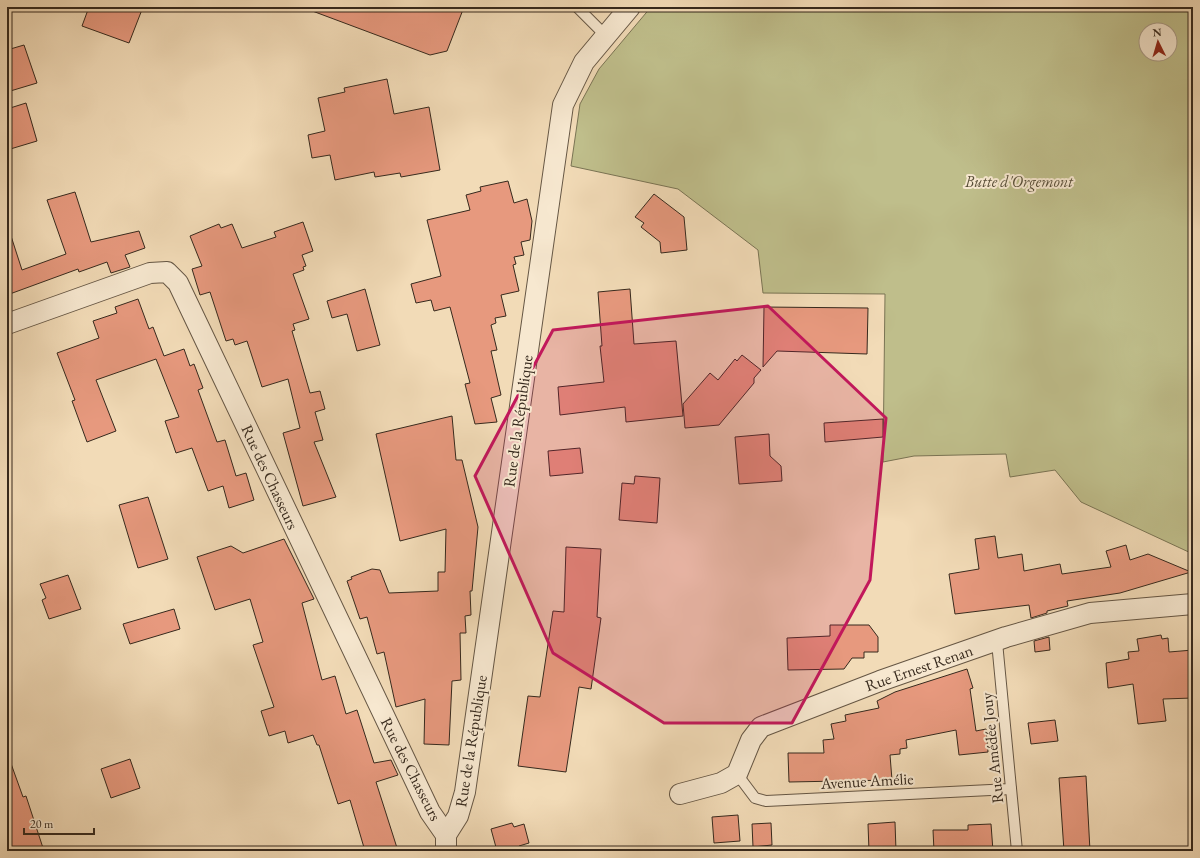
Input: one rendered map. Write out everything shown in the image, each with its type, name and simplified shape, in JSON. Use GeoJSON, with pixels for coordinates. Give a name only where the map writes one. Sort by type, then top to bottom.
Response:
{"type":"FeatureCollection","features":[{"type":"Feature","properties":{"kind":"street","name":"Rue de la République"},"geometry":{"type":"LineString","coordinates":[[446,843],[458,816],[465,792],[563,105],[584,62],[630,7]]}},
{"type":"Feature","properties":{"kind":"street","name":"Rue des Chasseurs"},"geometry":{"type":"LineString","coordinates":[[7,324],[150,273],[167,272],[178,283],[446,843]]}},
{"type":"Feature","properties":{"kind":"street","name":"Rue Ernest Renan"},"geometry":{"type":"LineString","coordinates":[[737,774],[751,740],[761,727],[880,680],[996,642],[1006,637],[1090,613],[1193,604]]}},
{"type":"Feature","properties":{"kind":"street"},"geometry":{"type":"LineString","coordinates":[[680,794],[721,783],[737,774]]}},
{"type":"Feature","properties":{"kind":"lane"},"geometry":{"type":"LineString","coordinates":[[577,7],[606,36]]}},
{"type":"Feature","properties":{"kind":"lane","name":"Rue Amédée Jouy"},"geometry":{"type":"LineString","coordinates":[[996,642],[1017,851]]}},
{"type":"Feature","properties":{"kind":"lane","name":"Avenue Amélie"},"geometry":{"type":"LineString","coordinates":[[737,774],[755,798],[766,801],[1011,789]]}},
{"type":"Feature","properties":{"kind":"highlighted area"},"geometry":{"type":"Polygon","coordinates":[[[768,306],[886,418],[870,580],[792,723],[664,723],[553,653],[475,476],[553,330],[768,306]]]}},
{"type":"Feature","properties":{"kind":"green space","name":"Butte d'Orgemont"},"geometry":{"type":"Polygon","coordinates":[[[651,7],[1193,7],[1193,554],[1081,502],[1055,470],[1010,477],[1006,454],[914,456],[883,462],[885,294],[763,293],[758,250],[678,189],[571,166],[580,104],[599,69],[651,7]]]}},
{"type":"Feature","properties":{"kind":"building"},"geometry":{"type":"Polygon","coordinates":[[[89,7],[143,7],[129,43],[82,26],[89,7]]]}},
{"type":"Feature","properties":{"kind":"building"},"geometry":{"type":"Polygon","coordinates":[[[307,7],[464,7],[447,51],[430,55],[307,9],[307,7]]]}},
{"type":"Feature","properties":{"kind":"building"},"geometry":{"type":"Polygon","coordinates":[[[24,45],[37,83],[7,92],[7,50],[24,45]]]}},
{"type":"Feature","properties":{"kind":"building"},"geometry":{"type":"Polygon","coordinates":[[[387,79],[394,114],[429,107],[440,170],[401,177],[400,173],[375,177],[374,172],[335,180],[330,155],[312,158],[308,135],[325,131],[318,98],[345,92],[344,88],[387,79]]]}},
{"type":"Feature","properties":{"kind":"building"},"geometry":{"type":"Polygon","coordinates":[[[26,103],[37,141],[7,150],[7,109],[26,103]]]}},
{"type":"Feature","properties":{"kind":"building"},"geometry":{"type":"Polygon","coordinates":[[[508,181],[514,203],[527,199],[532,221],[530,240],[521,242],[524,255],[514,257],[516,264],[513,265],[519,291],[501,295],[506,316],[495,318],[496,323],[491,325],[497,350],[491,351],[501,395],[491,398],[497,422],[475,424],[465,384],[470,383],[450,307],[434,311],[431,300],[416,303],[411,284],[441,276],[427,220],[470,210],[466,195],[481,191],[480,187],[508,181]]]}},
{"type":"Feature","properties":{"kind":"building"},"geometry":{"type":"Polygon","coordinates":[[[75,192],[91,242],[139,231],[145,248],[125,255],[130,267],[111,273],[107,262],[79,272],[78,269],[7,295],[7,237],[11,236],[22,270],[66,254],[47,200],[75,192]]]}},
{"type":"Feature","properties":{"kind":"building"},"geometry":{"type":"Polygon","coordinates":[[[654,194],[684,217],[687,250],[661,253],[660,242],[641,227],[644,223],[635,217],[654,194]]]}},
{"type":"Feature","properties":{"kind":"building"},"geometry":{"type":"Polygon","coordinates":[[[303,222],[313,251],[302,255],[306,266],[303,267],[304,270],[293,274],[309,319],[293,324],[295,330],[292,331],[310,393],[320,391],[325,409],[315,412],[323,440],[314,442],[336,497],[303,506],[283,433],[300,428],[288,379],[262,387],[247,341],[235,345],[233,339],[226,341],[210,292],[200,295],[192,269],[202,266],[190,236],[219,224],[221,228],[232,224],[242,248],[276,237],[274,232],[303,222]]]}},
{"type":"Feature","properties":{"kind":"building"},"geometry":{"type":"Polygon","coordinates":[[[365,289],[380,345],[357,351],[347,314],[332,318],[327,301],[365,289]]]}},
{"type":"Feature","properties":{"kind":"building"},"geometry":{"type":"Polygon","coordinates":[[[630,289],[634,344],[676,341],[683,416],[626,422],[625,407],[560,415],[558,387],[604,382],[600,346],[602,346],[598,292],[630,289]]]}},
{"type":"Feature","properties":{"kind":"building"},"geometry":{"type":"Polygon","coordinates":[[[138,299],[149,329],[153,327],[164,356],[184,349],[190,366],[194,364],[203,388],[198,390],[217,442],[225,440],[236,476],[246,473],[254,500],[229,508],[223,486],[208,491],[192,448],[176,453],[165,421],[179,417],[156,359],[96,380],[116,431],[87,442],[72,401],[75,400],[57,353],[99,338],[93,321],[117,313],[115,307],[138,299]]]}},
{"type":"Feature","properties":{"kind":"building"},"geometry":{"type":"Polygon","coordinates":[[[764,307],[868,308],[867,354],[777,351],[763,367],[764,307]]]}},
{"type":"Feature","properties":{"kind":"building"},"geometry":{"type":"Polygon","coordinates":[[[742,355],[761,370],[754,378],[754,383],[719,425],[685,428],[683,404],[710,373],[718,380],[735,359],[737,361],[742,355]]]}},
{"type":"Feature","properties":{"kind":"building"},"geometry":{"type":"Polygon","coordinates":[[[452,416],[456,460],[462,460],[478,527],[472,591],[470,591],[471,615],[465,616],[466,633],[460,633],[461,680],[452,681],[449,745],[424,744],[425,699],[396,707],[384,652],[377,654],[367,617],[360,619],[347,581],[352,579],[351,577],[372,569],[380,570],[389,593],[438,591],[438,572],[445,572],[446,529],[400,541],[376,434],[452,416]]]}},
{"type":"Feature","properties":{"kind":"building"},"geometry":{"type":"Polygon","coordinates":[[[883,419],[883,437],[825,442],[824,423],[883,419]]]}},
{"type":"Feature","properties":{"kind":"building"},"geometry":{"type":"Polygon","coordinates":[[[769,434],[770,456],[781,466],[782,481],[739,484],[735,437],[769,434]]]}},
{"type":"Feature","properties":{"kind":"building"},"geometry":{"type":"Polygon","coordinates":[[[580,448],[583,473],[550,476],[548,451],[580,448]]]}},
{"type":"Feature","properties":{"kind":"building"},"geometry":{"type":"Polygon","coordinates":[[[635,476],[660,478],[657,523],[619,520],[622,483],[634,484],[635,476]]]}},
{"type":"Feature","properties":{"kind":"building"},"geometry":{"type":"Polygon","coordinates":[[[148,497],[168,559],[138,568],[119,505],[148,497]]]}},
{"type":"Feature","properties":{"kind":"building"},"geometry":{"type":"Polygon","coordinates":[[[995,536],[998,558],[1022,554],[1024,571],[1060,564],[1062,574],[1111,567],[1106,551],[1126,545],[1130,560],[1148,554],[1191,572],[1120,593],[1067,601],[1068,606],[1047,611],[1047,613],[1031,618],[1029,605],[955,614],[949,574],[979,569],[975,539],[995,536]]]}},
{"type":"Feature","properties":{"kind":"building"},"geometry":{"type":"Polygon","coordinates":[[[284,539],[314,599],[302,603],[322,680],[335,676],[346,714],[357,710],[374,763],[391,760],[398,775],[376,782],[398,851],[365,851],[350,800],[338,804],[319,745],[317,745],[313,735],[288,743],[285,731],[269,736],[261,711],[274,707],[253,645],[263,642],[250,599],[215,610],[197,557],[231,546],[243,553],[284,539]]]}},
{"type":"Feature","properties":{"kind":"building"},"geometry":{"type":"Polygon","coordinates":[[[566,547],[601,549],[597,617],[601,618],[591,689],[579,687],[566,772],[518,766],[528,696],[540,697],[553,611],[564,612],[566,547]]]}},
{"type":"Feature","properties":{"kind":"building"},"geometry":{"type":"Polygon","coordinates":[[[68,575],[81,609],[49,619],[42,600],[46,598],[40,584],[68,575]]]}},
{"type":"Feature","properties":{"kind":"building"},"geometry":{"type":"Polygon","coordinates":[[[174,609],[180,629],[130,644],[123,624],[174,609]]]}},
{"type":"Feature","properties":{"kind":"building"},"geometry":{"type":"Polygon","coordinates":[[[830,625],[869,625],[878,637],[878,652],[864,652],[864,658],[852,658],[844,669],[788,670],[787,638],[830,636],[830,625]]]}},
{"type":"Feature","properties":{"kind":"building"},"geometry":{"type":"Polygon","coordinates":[[[1161,635],[1162,639],[1168,638],[1169,652],[1193,650],[1193,698],[1163,699],[1166,721],[1138,724],[1133,684],[1108,688],[1106,663],[1129,659],[1128,652],[1139,651],[1137,639],[1161,635]]]}},
{"type":"Feature","properties":{"kind":"building"},"geometry":{"type":"Polygon","coordinates":[[[1049,637],[1050,650],[1035,652],[1034,641],[1049,637]]]}},
{"type":"Feature","properties":{"kind":"building"},"geometry":{"type":"Polygon","coordinates":[[[967,669],[973,688],[970,689],[976,731],[986,729],[988,752],[959,755],[956,730],[906,740],[907,748],[900,749],[900,754],[890,755],[892,780],[789,782],[788,753],[824,753],[823,740],[834,739],[831,724],[846,721],[845,715],[879,708],[877,701],[895,692],[967,669]]]}},
{"type":"Feature","properties":{"kind":"building"},"geometry":{"type":"Polygon","coordinates":[[[1055,720],[1058,741],[1031,744],[1028,723],[1055,720]]]}},
{"type":"Feature","properties":{"kind":"building"},"geometry":{"type":"Polygon","coordinates":[[[9,758],[23,797],[26,796],[44,851],[9,851],[7,839],[7,759],[9,758]]]}},
{"type":"Feature","properties":{"kind":"building"},"geometry":{"type":"Polygon","coordinates":[[[130,759],[140,788],[111,798],[101,769],[130,759]]]}},
{"type":"Feature","properties":{"kind":"building"},"geometry":{"type":"Polygon","coordinates":[[[1086,776],[1090,851],[1064,851],[1059,778],[1086,776]]]}},
{"type":"Feature","properties":{"kind":"building"},"geometry":{"type":"Polygon","coordinates":[[[738,815],[740,841],[714,843],[712,817],[738,815]]]}},
{"type":"Feature","properties":{"kind":"building"},"geometry":{"type":"Polygon","coordinates":[[[895,822],[896,851],[869,851],[868,824],[895,822]]]}},
{"type":"Feature","properties":{"kind":"building"},"geometry":{"type":"Polygon","coordinates":[[[512,823],[514,827],[524,824],[529,843],[519,846],[520,851],[497,851],[491,829],[512,823]]]}},
{"type":"Feature","properties":{"kind":"building"},"geometry":{"type":"Polygon","coordinates":[[[771,823],[772,845],[753,847],[752,824],[771,823]]]}},
{"type":"Feature","properties":{"kind":"building"},"geometry":{"type":"Polygon","coordinates":[[[991,824],[993,851],[934,851],[933,830],[968,830],[968,825],[991,824]]]}}]}
